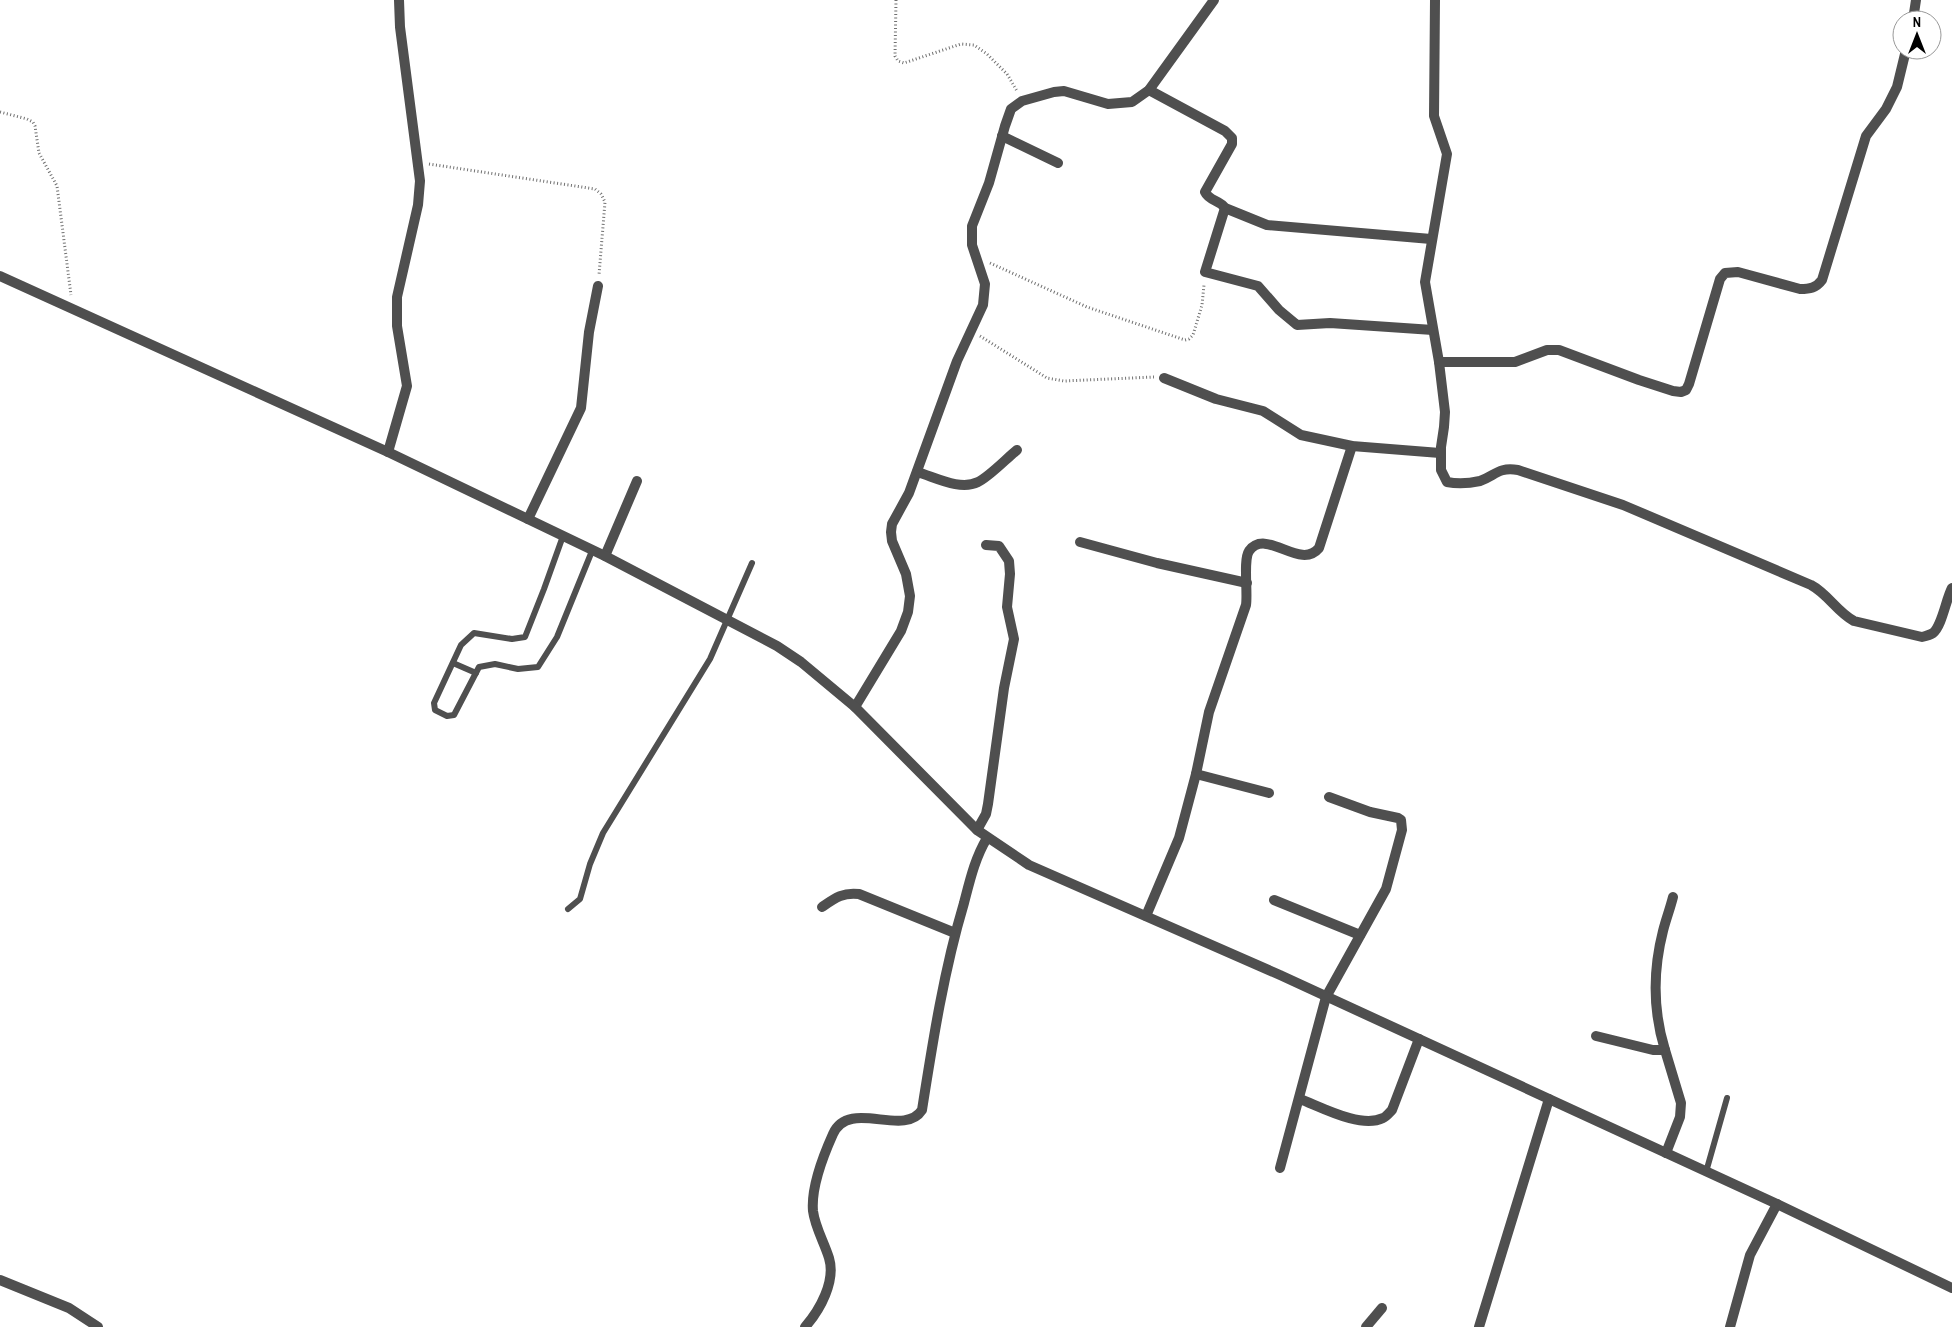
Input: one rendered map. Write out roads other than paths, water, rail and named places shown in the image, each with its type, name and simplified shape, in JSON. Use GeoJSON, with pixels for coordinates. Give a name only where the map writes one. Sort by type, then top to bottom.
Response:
{"type":"FeatureCollection","features":[{"type":"Feature","properties":{"kind":"street"},"geometry":{"type":"LineString","coordinates":[[388,452],[407,386],[397,326],[397,297],[418,205],[420,181],[400,27],[399,0]]}},
{"type":"Feature","properties":{"kind":"street"},"geometry":{"type":"LineString","coordinates":[[855,706],[901,631],[908,612],[910,596],[906,574],[892,541],[892,524],[909,493],[957,361],[983,304],[985,284],[971,236],[972,226],[989,183],[1011,109],[1022,101],[1064,91],[1108,104],[1132,102],[1149,90],[1214,0]]}},
{"type":"Feature","properties":{"kind":"street"},"geometry":{"type":"LineString","coordinates":[[1435,0],[1434,116],[1447,154],[1425,282],[1439,362],[1445,412],[1440,452],[1441,470],[1447,482],[1480,480],[1499,470],[1508,468],[1623,505],[1819,589],[1846,617],[1854,621],[1922,637],[1932,634],[1937,629],[1946,600],[1952,588]]}},
{"type":"Feature","properties":{"kind":"street"},"geometry":{"type":"LineString","coordinates":[[1439,362],[1515,362],[1547,350],[1559,350],[1673,392],[1686,390],[1720,279],[1725,273],[1738,272],[1800,289],[1810,289],[1818,286],[1822,280],[1866,136],[1886,109],[1897,87],[1904,60]]}},
{"type":"Feature","properties":{"kind":"street"},"geometry":{"type":"LineString","coordinates":[[1149,90],[1225,131],[1232,138],[1232,144],[1205,192],[1206,195],[1221,203],[1224,208],[1267,225],[1431,239]]}},
{"type":"Feature","properties":{"kind":"street"},"geometry":{"type":"LineString","coordinates":[[1002,136],[1058,163]]}},
{"type":"Feature","properties":{"kind":"street"},"geometry":{"type":"LineString","coordinates":[[1224,208],[1205,272],[1258,286],[1273,305],[1298,325],[1330,323],[1433,330]]}},
{"type":"Feature","properties":{"kind":"street"},"geometry":{"type":"LineString","coordinates":[[0,276],[388,452],[605,556],[777,646],[801,662],[855,706],[977,830],[1029,865],[1419,1039],[1777,1204],[1952,1288]]}},
{"type":"Feature","properties":{"kind":"street"},"geometry":{"type":"LineString","coordinates":[[528,519],[581,408],[589,332],[598,286]]}},
{"type":"Feature","properties":{"kind":"street"},"geometry":{"type":"LineString","coordinates":[[1164,378],[1216,399],[1263,411],[1301,435],[1352,446],[1440,452]]}},
{"type":"Feature","properties":{"kind":"street"},"geometry":{"type":"LineString","coordinates":[[1146,916],[1179,838],[1196,774],[1209,712],[1246,605],[1247,558],[1249,551],[1260,544],[1268,544],[1305,556],[1316,552],[1319,548],[1352,446]]}},
{"type":"Feature","properties":{"kind":"street"},"geometry":{"type":"LineString","coordinates":[[917,472],[960,485],[970,485],[979,482],[1017,450]]}},
{"type":"Feature","properties":{"kind":"street"},"geometry":{"type":"LineString","coordinates":[[605,556],[637,481]]}},
{"type":"Feature","properties":{"kind":"street"},"geometry":{"type":"LineString","coordinates":[[1080,542],[1157,563],[1247,583]]}},
{"type":"Feature","properties":{"kind":"street"},"geometry":{"type":"LineString","coordinates":[[977,830],[986,814],[988,804],[1004,688],[1014,639],[1007,607],[1010,574],[1009,561],[999,546],[986,545]]}},
{"type":"Feature","properties":{"kind":"street"},"geometry":{"type":"LineString","coordinates":[[1196,774],[1269,794]]}},
{"type":"Feature","properties":{"kind":"street"},"geometry":{"type":"LineString","coordinates":[[1280,1168],[1326,997],[1390,878],[1402,824],[1398,818],[1370,812],[1329,798]]}},
{"type":"Feature","properties":{"kind":"street"},"geometry":{"type":"LineString","coordinates":[[805,1327],[818,1308],[831,1272],[829,1259],[816,1226],[813,1200],[815,1187],[834,1132],[846,1120],[855,1118],[905,1120],[919,1114],[922,1110],[934,1029],[955,933],[977,855],[987,838]]}},
{"type":"Feature","properties":{"kind":"street"},"geometry":{"type":"LineString","coordinates":[[822,907],[839,896],[849,893],[860,894],[955,933]]}},
{"type":"Feature","properties":{"kind":"street"},"geometry":{"type":"LineString","coordinates":[[1666,1153],[1680,1117],[1681,1103],[1658,1027],[1656,969],[1663,930],[1673,897]]}},
{"type":"Feature","properties":{"kind":"street"},"geometry":{"type":"LineString","coordinates":[[1274,900],[1360,935]]}},
{"type":"Feature","properties":{"kind":"street"},"geometry":{"type":"LineString","coordinates":[[1596,1036],[1653,1050],[1665,1050]]}},
{"type":"Feature","properties":{"kind":"street"},"geometry":{"type":"LineString","coordinates":[[1300,1099],[1350,1118],[1366,1121],[1383,1118],[1392,1110],[1419,1039]]}},
{"type":"Feature","properties":{"kind":"street"},"geometry":{"type":"LineString","coordinates":[[1479,1327],[1549,1099]]}},
{"type":"Feature","properties":{"kind":"street"},"geometry":{"type":"LineString","coordinates":[[1730,1327],[1750,1255],[1777,1204]]}},
{"type":"Feature","properties":{"kind":"street"},"geometry":{"type":"LineString","coordinates":[[0,1280],[70,1308],[98,1327]]}},
{"type":"Feature","properties":{"kind":"street"},"geometry":{"type":"LineString","coordinates":[[1366,1327],[1382,1308]]}},
{"type":"Feature","properties":{"kind":"lane"},"geometry":{"type":"LineString","coordinates":[[563,536],[524,637],[512,639],[474,633],[461,645],[434,702],[435,710],[447,716],[454,715],[479,667],[495,664],[518,669],[538,666],[557,637],[592,551]]}},
{"type":"Feature","properties":{"kind":"lane"},"geometry":{"type":"LineString","coordinates":[[568,909],[580,899],[590,864],[603,833],[710,659],[752,563]]}},
{"type":"Feature","properties":{"kind":"lane"},"geometry":{"type":"LineString","coordinates":[[453,662],[476,673]]}},
{"type":"Feature","properties":{"kind":"lane"},"geometry":{"type":"LineString","coordinates":[[1706,1172],[1727,1098]]}}]}
